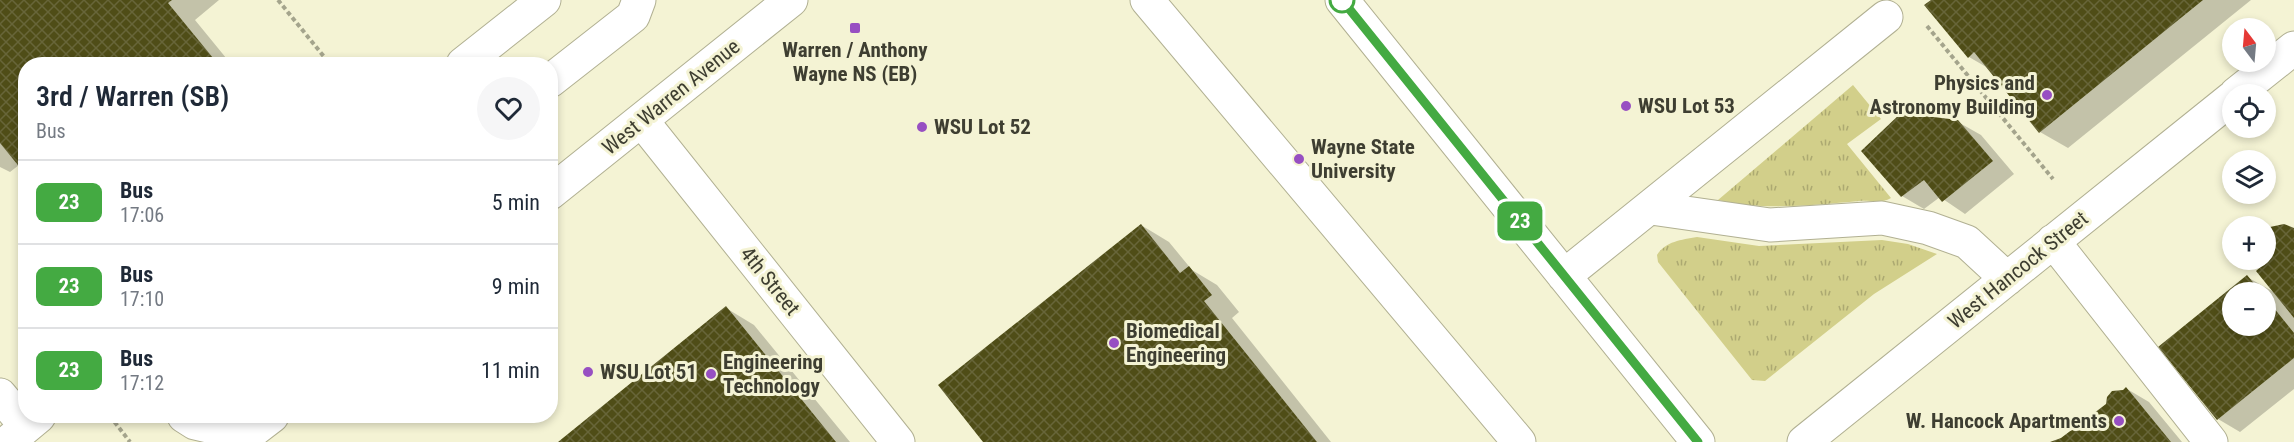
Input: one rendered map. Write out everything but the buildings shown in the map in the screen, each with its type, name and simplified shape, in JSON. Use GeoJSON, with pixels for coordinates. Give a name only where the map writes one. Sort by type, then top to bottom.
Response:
{"type":"FeatureCollection","features":[{"type":"Feature","properties":{"kind":"street"},"geometry":{"type":"LineString","coordinates":[[473,57],[544,0]]}},
{"type":"Feature","properties":{"kind":"street"},"geometry":{"type":"LineString","coordinates":[[558,75],[633,16],[639,0]]}},
{"type":"Feature","properties":{"kind":"street","name":"West Warren Avenue"},"geometry":{"type":"LineString","coordinates":[[558,187],[790,0]]}},
{"type":"Feature","properties":{"kind":"street"},"geometry":{"type":"LineString","coordinates":[[1147,0],[1520,442]]}},
{"type":"Feature","properties":{"kind":"street"},"geometry":{"type":"LineString","coordinates":[[1342,0],[1698,442]]}},
{"type":"Feature","properties":{"kind":"street"},"geometry":{"type":"LineString","coordinates":[[1564,276],[1886,17]]}},
{"type":"Feature","properties":{"kind":"street"},"geometry":{"type":"LineString","coordinates":[[2249,84],[2294,48]]}},
{"type":"Feature","properties":{"kind":"street","name":"West Hancock Street"},"geometry":{"type":"LineString","coordinates":[[1804,442],[2222,106]]}},
{"type":"Feature","properties":{"kind":"street","name":"4th Street"},"geometry":{"type":"LineString","coordinates":[[642,121],[898,442]]}},
{"type":"Feature","properties":{"kind":"street"},"geometry":{"type":"LineString","coordinates":[[1651,207],[1770,225],[1882,218],[1928,228],[1967,242],[2007,279]]}},
{"type":"Feature","properties":{"kind":"street"},"geometry":{"type":"LineString","coordinates":[[2053,241],[2211,442]]}},
{"type":"Feature","properties":{"kind":"street"},"geometry":{"type":"LineString","coordinates":[[0,395],[18,419]]}},
{"type":"Feature","properties":{"kind":"street"},"geometry":{"type":"LineString","coordinates":[[195,423],[253,431]]}},
{"type":"Feature","properties":{"kind":"path"},"geometry":{"type":"LineString","coordinates":[[278,0],[324,57]]}},
{"type":"Feature","properties":{"kind":"path"},"geometry":{"type":"LineString","coordinates":[[1920,18],[2053,179]]}},
{"type":"Feature","properties":{"kind":"path"},"geometry":{"type":"LineString","coordinates":[[115,423],[130,442]]}},
{"type":"Feature","properties":{"kind":"green space"},"geometry":{"type":"Polygon","coordinates":[[[1853,85],[1881,119],[1847,144],[1891,198],[1880,201],[1788,206],[1753,205],[1718,200],[1853,85]]]}},
{"type":"Feature","properties":{"kind":"green space"},"geometry":{"type":"Polygon","coordinates":[[[1697,237],[1759,246],[1882,240],[1908,244],[1937,254],[1874,294],[1765,381],[1752,380],[1658,262],[1657,255],[1665,247],[1674,242],[1697,237]]]}},
{"type":"Feature","properties":{"kind":"bus line","name":"23"},"geometry":{"type":"LineString","coordinates":[[1342,0],[1698,442]]}},
{"type":"Feature","properties":{"kind":"place","name":"Warren / Anthony Wayne NS (EB)"},"geometry":{"type":"Point","coordinates":[855,28]}},
{"type":"Feature","properties":{"kind":"place","name":"Physics and Astronomy Building"},"geometry":{"type":"Point","coordinates":[2047,95]}},
{"type":"Feature","properties":{"kind":"place","name":"WSU Lot 53"},"geometry":{"type":"Point","coordinates":[1626,106]}},
{"type":"Feature","properties":{"kind":"place","name":"WSU Lot 52"},"geometry":{"type":"Point","coordinates":[922,127]}},
{"type":"Feature","properties":{"kind":"place","name":"Wayne State University"},"geometry":{"type":"Point","coordinates":[1299,159]}},
{"type":"Feature","properties":{"kind":"place","name":"Biomedical Engineering"},"geometry":{"type":"Point","coordinates":[1114,343]}},
{"type":"Feature","properties":{"kind":"place","name":"WSU Lot 51"},"geometry":{"type":"Point","coordinates":[588,372]}},
{"type":"Feature","properties":{"kind":"place","name":"Engineering Technology"},"geometry":{"type":"Point","coordinates":[711,374]}},
{"type":"Feature","properties":{"kind":"place","name":"W. Hancock Apartments"},"geometry":{"type":"Point","coordinates":[2119,421]}}]}
